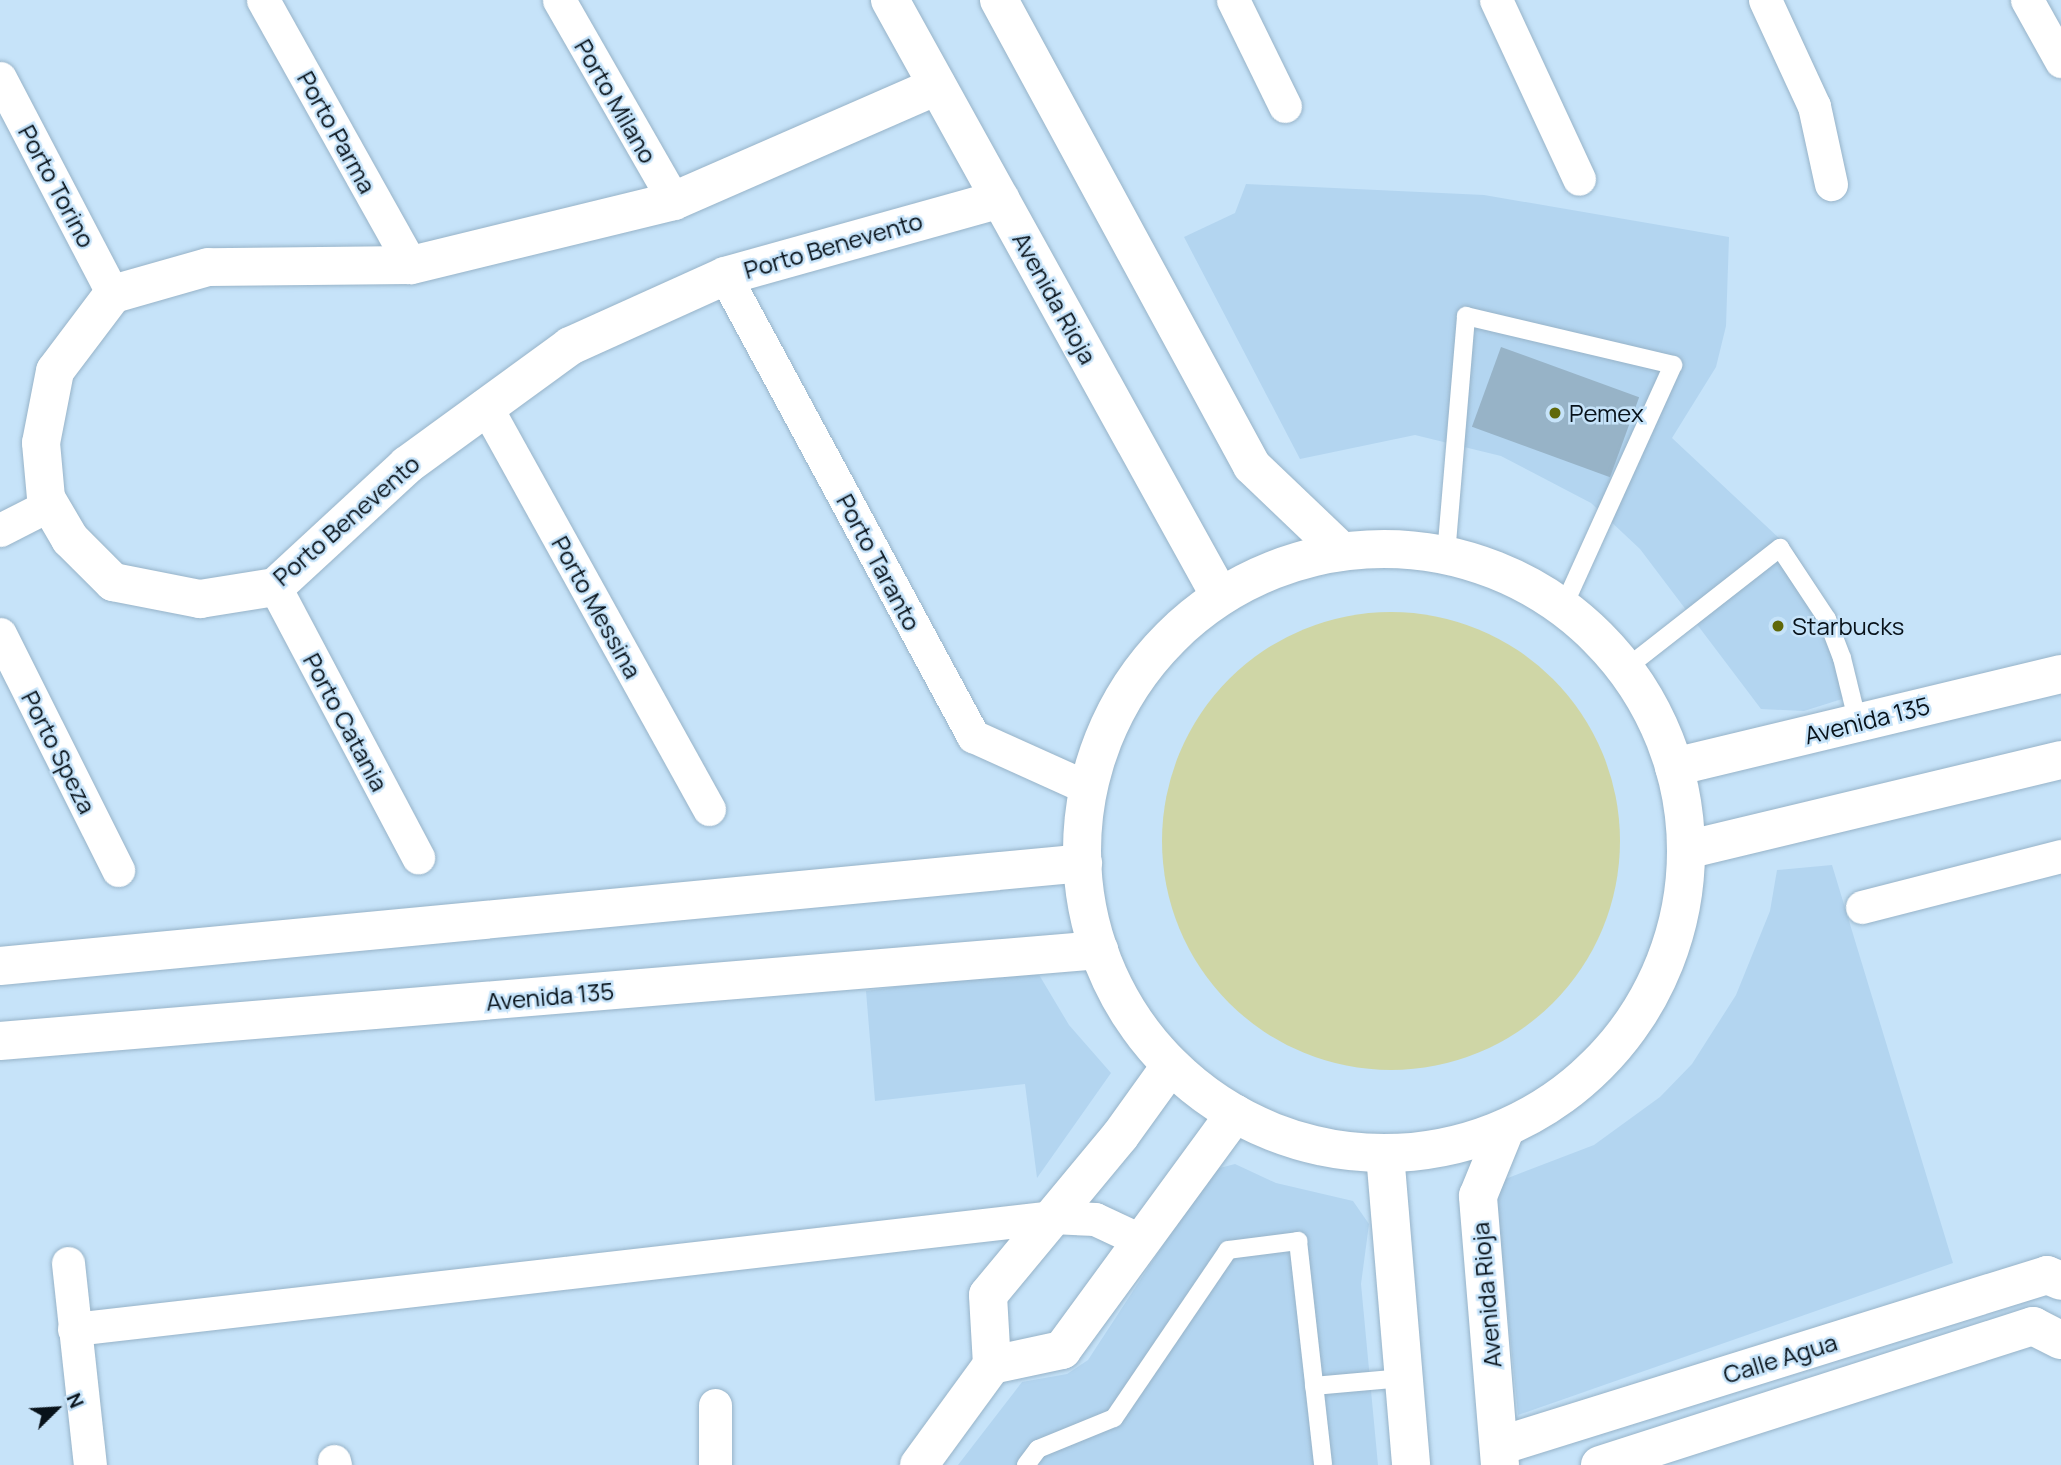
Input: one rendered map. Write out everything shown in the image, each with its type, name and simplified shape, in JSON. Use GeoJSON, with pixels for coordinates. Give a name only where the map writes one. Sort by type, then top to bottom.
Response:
{"type":"FeatureCollection","features":[{"type":"Feature","properties":{"kind":"main road","name":"Avenida Rioja"},"geometry":{"type":"LineString","coordinates":[[890,0],[1220,596]]}},
{"type":"Feature","properties":{"kind":"main road"},"geometry":{"type":"LineString","coordinates":[[999,0],[1252,466],[1341,551]]}},
{"type":"Feature","properties":{"kind":"main road"},"geometry":{"type":"LineString","coordinates":[[113,294],[208,267],[411,265],[674,201],[937,86]]}},
{"type":"Feature","properties":{"kind":"main road","name":"Porto Benevento"},"geometry":{"type":"LineString","coordinates":[[113,294],[55,372],[41,443],[46,498],[70,539],[113,582],[200,599],[275,587],[407,465],[485,405],[570,346],[725,276],[1000,199]]}},
{"type":"Feature","properties":{"kind":"main road"},"geometry":{"type":"LineString","coordinates":[[1411,549],[1446,555],[1507,576],[1563,608],[1625,669],[1656,721],[1674,767],[1686,850],[1682,900],[1670,949],[1637,1017],[1589,1074],[1549,1106],[1505,1130],[1446,1148],[1385,1154],[1307,1144],[1235,1114],[1171,1065],[1136,1023],[1099,950],[1083,863],[1088,788],[1111,720],[1135,679],[1182,625],[1220,596],[1278,567],[1341,551],[1411,549]]}},
{"type":"Feature","properties":{"kind":"main road","name":"Avenida 135"},"geometry":{"type":"LineString","coordinates":[[1674,767],[2061,674]]}},
{"type":"Feature","properties":{"kind":"main road"},"geometry":{"type":"LineString","coordinates":[[1686,850],[2061,760]]}},
{"type":"Feature","properties":{"kind":"main road"},"geometry":{"type":"LineString","coordinates":[[0,966],[1083,863]]}},
{"type":"Feature","properties":{"kind":"main road","name":"Avenida 135"},"geometry":{"type":"LineString","coordinates":[[0,1041],[1099,950]]}},
{"type":"Feature","properties":{"kind":"main road"},"geometry":{"type":"LineString","coordinates":[[919,1465],[992,1365],[988,1296],[1120,1136],[1171,1065]]}},
{"type":"Feature","properties":{"kind":"main road"},"geometry":{"type":"LineString","coordinates":[[992,1365],[1062,1350],[1235,1114]]}},
{"type":"Feature","properties":{"kind":"main road","name":"Avenida Rioja"},"geometry":{"type":"LineString","coordinates":[[1499,1455],[1478,1196],[1505,1130]]}},
{"type":"Feature","properties":{"kind":"main road"},"geometry":{"type":"LineString","coordinates":[[1385,1154],[1411,1465]]}},
{"type":"Feature","properties":{"kind":"main road","name":"Calle Agua"},"geometry":{"type":"LineString","coordinates":[[1499,1455],[2047,1275],[2061,1281]]}},
{"type":"Feature","properties":{"kind":"main road","name":"Calle Agua"},"geometry":{"type":"LineString","coordinates":[[1600,1465],[2033,1326],[2061,1340]]}},
{"type":"Feature","properties":{"kind":"street","name":"Porto Parma"},"geometry":{"type":"LineString","coordinates":[[263,0],[411,265]]}},
{"type":"Feature","properties":{"kind":"street","name":"Porto Milano"},"geometry":{"type":"LineString","coordinates":[[559,0],[674,201]]}},
{"type":"Feature","properties":{"kind":"street"},"geometry":{"type":"LineString","coordinates":[[1233,0],[1285,106]]}},
{"type":"Feature","properties":{"kind":"street"},"geometry":{"type":"LineString","coordinates":[[1496,0],[1579,179]]}},
{"type":"Feature","properties":{"kind":"street"},"geometry":{"type":"LineString","coordinates":[[1765,0],[1814,106],[1831,184]]}},
{"type":"Feature","properties":{"kind":"street"},"geometry":{"type":"LineString","coordinates":[[2027,0],[2061,61]]}},
{"type":"Feature","properties":{"kind":"street","name":"Porto Torino"},"geometry":{"type":"LineString","coordinates":[[0,78],[113,294]]}},
{"type":"Feature","properties":{"kind":"street","name":"Porto Taranto"},"geometry":{"type":"LineString","coordinates":[[725,276],[974,736],[1088,788]]}},
{"type":"Feature","properties":{"kind":"street","name":"Porto Messina"},"geometry":{"type":"LineString","coordinates":[[485,405],[709,809]]}},
{"type":"Feature","properties":{"kind":"street"},"geometry":{"type":"LineString","coordinates":[[0,530],[51,504]]}},
{"type":"Feature","properties":{"kind":"street","name":"Porto Catania"},"geometry":{"type":"LineString","coordinates":[[275,587],[418,857]]}},
{"type":"Feature","properties":{"kind":"street","name":"Porto Speza"},"geometry":{"type":"LineString","coordinates":[[0,634],[118,870]]}},
{"type":"Feature","properties":{"kind":"street"},"geometry":{"type":"LineString","coordinates":[[1862,907],[2061,856]]}},
{"type":"Feature","properties":{"kind":"street"},"geometry":{"type":"LineString","coordinates":[[74,1329],[1052,1217],[1096,1219],[1142,1241]]}},
{"type":"Feature","properties":{"kind":"street"},"geometry":{"type":"LineString","coordinates":[[68,1263],[90,1465]]}},
{"type":"Feature","properties":{"kind":"street"},"geometry":{"type":"LineString","coordinates":[[715,1405],[715,1465]]}},
{"type":"Feature","properties":{"kind":"lane"},"geometry":{"type":"LineString","coordinates":[[1446,555],[1466,316],[1673,365],[1563,608]]}},
{"type":"Feature","properties":{"kind":"lane"},"geometry":{"type":"LineString","coordinates":[[1625,669],[1780,548],[1827,619],[1842,657],[1858,723]]}},
{"type":"Feature","properties":{"kind":"lane"},"geometry":{"type":"LineString","coordinates":[[1026,1465],[1038,1449],[1114,1418],[1228,1250],[1298,1241],[1323,1465]]}},
{"type":"Feature","properties":{"kind":"lane"},"geometry":{"type":"LineString","coordinates":[[1314,1386],[1403,1377]]}},
{"type":"Feature","properties":{"kind":"shaded area"},"geometry":{"type":"Polygon","coordinates":[[[1246,184],[1484,195],[1729,237],[1726,326],[1716,367],[1672,438],[1795,553],[1826,602],[1861,693],[1804,711],[1761,709],[1640,549],[1591,503],[1501,456],[1415,435],[1300,459],[1184,237],[1235,213],[1246,184]]]}},
{"type":"Feature","properties":{"kind":"shaded area"},"geometry":{"type":"Polygon","coordinates":[[[1832,865],[1953,1263],[1518,1415],[1495,1183],[1594,1145],[1660,1097],[1692,1064],[1736,995],[1770,911],[1777,870],[1832,865]]]}},
{"type":"Feature","properties":{"kind":"shaded area"},"geometry":{"type":"Polygon","coordinates":[[[1035,968],[1069,1025],[1111,1073],[1037,1178],[1025,1084],[875,1101],[866,991],[1035,968]]]}},
{"type":"Feature","properties":{"kind":"shaded area"},"geometry":{"type":"Polygon","coordinates":[[[1235,1164],[1276,1183],[1353,1201],[1369,1224],[1361,1284],[1378,1465],[958,1465],[1022,1382],[1067,1374],[1088,1360],[1212,1170],[1235,1164]]]}},
{"type":"Feature","properties":{"kind":"green space"},"geometry":{"type":"Polygon","coordinates":[[[1391,612],[1436,617],[1479,630],[1518,651],[1553,679],[1581,714],[1602,753],[1615,796],[1620,841],[1615,886],[1602,929],[1581,968],[1553,1003],[1518,1031],[1479,1052],[1436,1065],[1391,1070],[1346,1065],[1303,1052],[1264,1031],[1229,1003],[1201,968],[1180,929],[1167,886],[1162,841],[1167,796],[1180,753],[1201,714],[1229,679],[1264,651],[1303,630],[1346,617],[1391,612]]]}},
{"type":"Feature","properties":{"kind":"building","name":"Pemex"},"geometry":{"type":"Polygon","coordinates":[[[1501,347],[1639,397],[1610,477],[1472,427],[1501,347]]]}},
{"type":"Feature","properties":{"kind":"place","name":"Pemex"},"geometry":{"type":"Point","coordinates":[1555,413]}},
{"type":"Feature","properties":{"kind":"place","name":"Starbucks"},"geometry":{"type":"Point","coordinates":[1778,626]}}]}
